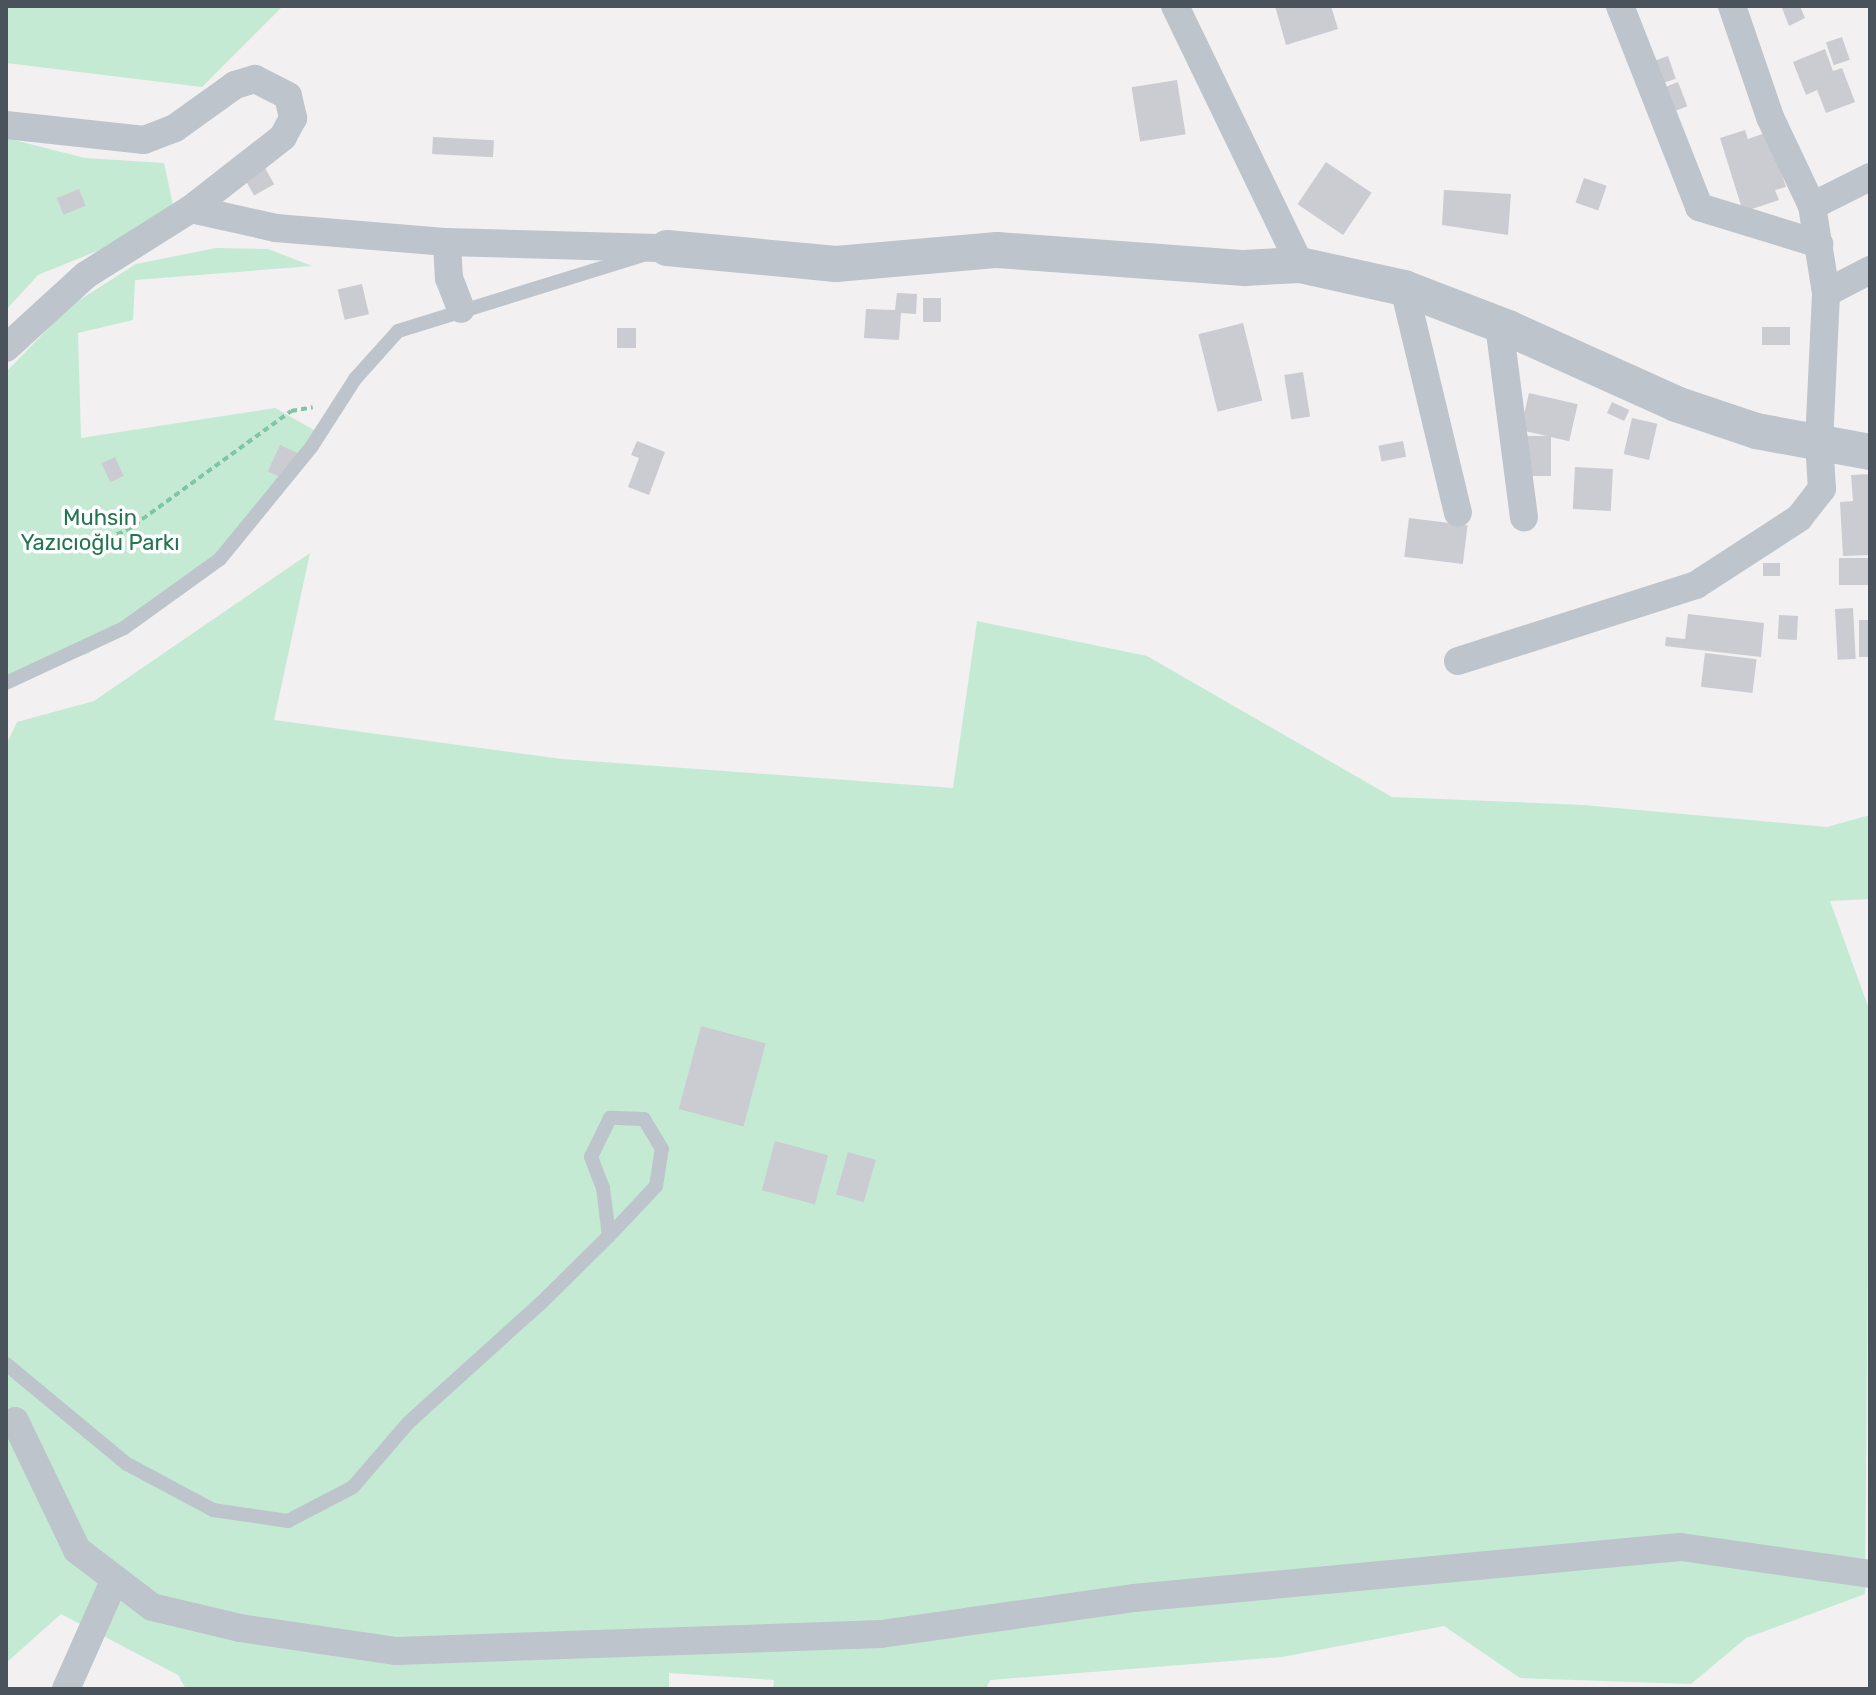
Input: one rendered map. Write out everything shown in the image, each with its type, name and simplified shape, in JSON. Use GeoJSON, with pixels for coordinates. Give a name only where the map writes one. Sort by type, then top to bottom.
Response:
{"type":"FeatureCollection","features":[{"type":"Feature","properties":{"kind":"street"},"geometry":{"type":"LineString","coordinates":[[1175,6],[1300,265]]}},
{"type":"Feature","properties":{"kind":"street"},"geometry":{"type":"LineString","coordinates":[[1620,6],[1699,207],[1819,244]]}},
{"type":"Feature","properties":{"kind":"street"},"geometry":{"type":"LineString","coordinates":[[1458,661],[1696,585],[1799,518],[1822,489],[1819,443],[1826,293],[1812,206],[1770,117],[1732,6]]}},
{"type":"Feature","properties":{"kind":"street"},"geometry":{"type":"LineString","coordinates":[[6,125],[144,140],[175,128],[235,85],[255,79],[273,85],[288,96],[293,118],[283,137],[191,209],[86,275],[6,348]]}},
{"type":"Feature","properties":{"kind":"street"},"geometry":{"type":"LineString","coordinates":[[6,116],[39,129]]}},
{"type":"Feature","properties":{"kind":"street"},"geometry":{"type":"LineString","coordinates":[[1812,206],[1870,177]]}},
{"type":"Feature","properties":{"kind":"street"},"geometry":{"type":"LineString","coordinates":[[191,209],[276,228],[447,242],[667,248],[836,264],[997,250],[1244,268],[1300,265],[1404,288],[1499,325],[1676,404],[1756,431],[1870,452]]}},
{"type":"Feature","properties":{"kind":"street"},"geometry":{"type":"LineString","coordinates":[[447,242],[449,278],[461,309]]}},
{"type":"Feature","properties":{"kind":"street"},"geometry":{"type":"LineString","coordinates":[[1826,293],[1870,270]]}},
{"type":"Feature","properties":{"kind":"street"},"geometry":{"type":"LineString","coordinates":[[1404,288],[1458,513]]}},
{"type":"Feature","properties":{"kind":"street"},"geometry":{"type":"LineString","coordinates":[[1499,325],[1524,517]]}},
{"type":"Feature","properties":{"kind":"street"},"geometry":{"type":"LineString","coordinates":[[15,1421],[77,1550],[152,1607],[240,1628],[396,1651],[881,1634],[1134,1598],[1681,1547],[1870,1574]]}},
{"type":"Feature","properties":{"kind":"street"},"geometry":{"type":"LineString","coordinates":[[66,1689],[115,1579]]}},
{"type":"Feature","properties":{"kind":"lane"},"geometry":{"type":"LineString","coordinates":[[6,683],[124,628],[220,559],[312,446],[339,403],[398,331],[461,309],[667,248]]}},
{"type":"Feature","properties":{"kind":"lane"},"geometry":{"type":"LineString","coordinates":[[6,1364],[127,1464],[213,1510],[288,1521],[353,1487],[408,1423],[609,1236],[656,1186],[662,1149],[644,1119],[610,1118],[591,1157],[603,1188],[609,1236]]}},
{"type":"Feature","properties":{"kind":"path"},"geometry":{"type":"LineString","coordinates":[[79,547],[137,523],[291,411],[339,403]]}},
{"type":"Feature","properties":{"kind":"green space"},"geometry":{"type":"Polygon","coordinates":[[[6,6],[283,6],[202,87],[6,63],[6,6]]]}},
{"type":"Feature","properties":{"kind":"green space"},"geometry":{"type":"Polygon","coordinates":[[[6,138],[85,158],[164,163],[176,219],[38,275],[6,310],[6,138]]]}},
{"type":"Feature","properties":{"kind":"green space","name":"Muhsin Yazıcıoğlu Parkı"},"geometry":{"type":"Polygon","coordinates":[[[216,248],[268,249],[312,266],[135,280],[133,320],[78,333],[81,438],[275,408],[323,435],[250,533],[89,653],[6,682],[6,372],[70,306],[136,264],[216,248]]]}},
{"type":"Feature","properties":{"kind":"green space"},"geometry":{"type":"Polygon","coordinates":[[[310,553],[274,720],[562,759],[953,788],[977,621],[1147,656],[1392,797],[1583,805],[1827,827],[1870,815],[1870,899],[1830,901],[1870,1012],[1865,1594],[1746,1638],[1691,1684],[1520,1678],[1444,1626],[1282,1657],[990,1680],[986,1689],[773,1689],[774,1680],[669,1673],[669,1689],[186,1689],[178,1675],[61,1614],[6,1663],[6,745],[17,722],[94,701],[310,553]]]}},
{"type":"Feature","properties":{"kind":"building"},"geometry":{"type":"Polygon","coordinates":[[[1275,6],[1331,6],[1338,29],[1286,45],[1275,6]]]}},
{"type":"Feature","properties":{"kind":"building"},"geometry":{"type":"Polygon","coordinates":[[[1800,6],[1805,18],[1789,26],[1782,8],[1800,6]]]}},
{"type":"Feature","properties":{"kind":"building"},"geometry":{"type":"Polygon","coordinates":[[[1842,37],[1850,60],[1834,65],[1826,43],[1842,37]]]}},
{"type":"Feature","properties":{"kind":"building"},"geometry":{"type":"Polygon","coordinates":[[[1825,49],[1833,71],[1842,68],[1855,102],[1826,113],[1817,90],[1806,95],[1793,62],[1825,49]]]}},
{"type":"Feature","properties":{"kind":"building"},"geometry":{"type":"Polygon","coordinates":[[[1668,56],[1676,79],[1662,84],[1654,61],[1668,56]]]}},
{"type":"Feature","properties":{"kind":"building"},"geometry":{"type":"Polygon","coordinates":[[[1177,80],[1186,134],[1140,142],[1132,87],[1177,80]]]}},
{"type":"Feature","properties":{"kind":"building"},"geometry":{"type":"Polygon","coordinates":[[[1678,82],[1687,106],[1673,112],[1664,87],[1678,82]]]}},
{"type":"Feature","properties":{"kind":"building"},"geometry":{"type":"Polygon","coordinates":[[[1745,130],[1748,139],[1768,132],[1786,187],[1775,190],[1779,200],[1743,212],[1720,138],[1745,130]]]}},
{"type":"Feature","properties":{"kind":"building"},"geometry":{"type":"Polygon","coordinates":[[[433,137],[494,140],[493,157],[432,154],[433,137]]]}},
{"type":"Feature","properties":{"kind":"building"},"geometry":{"type":"Polygon","coordinates":[[[1326,162],[1372,193],[1343,235],[1297,204],[1326,162]]]}},
{"type":"Feature","properties":{"kind":"building"},"geometry":{"type":"Polygon","coordinates":[[[264,166],[274,184],[254,196],[244,177],[264,166]]]}},
{"type":"Feature","properties":{"kind":"building"},"geometry":{"type":"Polygon","coordinates":[[[1584,178],[1607,186],[1598,210],[1576,203],[1584,178]]]}},
{"type":"Feature","properties":{"kind":"building"},"geometry":{"type":"Polygon","coordinates":[[[79,189],[86,206],[63,215],[57,198],[79,189]]]}},
{"type":"Feature","properties":{"kind":"building"},"geometry":{"type":"Polygon","coordinates":[[[1444,190],[1511,194],[1508,235],[1442,225],[1444,190]]]}},
{"type":"Feature","properties":{"kind":"building"},"geometry":{"type":"Polygon","coordinates":[[[362,284],[369,314],[345,320],[338,290],[362,284]]]}},
{"type":"Feature","properties":{"kind":"building"},"geometry":{"type":"Polygon","coordinates":[[[897,293],[917,294],[916,314],[901,313],[899,340],[864,338],[866,309],[895,310],[897,293]]]}},
{"type":"Feature","properties":{"kind":"building"},"geometry":{"type":"Polygon","coordinates":[[[923,298],[941,298],[941,322],[923,322],[923,298]]]}},
{"type":"Feature","properties":{"kind":"building"},"geometry":{"type":"Polygon","coordinates":[[[1243,323],[1262,401],[1218,412],[1198,334],[1243,323]]]}},
{"type":"Feature","properties":{"kind":"building"},"geometry":{"type":"Polygon","coordinates":[[[1762,327],[1790,327],[1790,345],[1762,345],[1762,327]]]}},
{"type":"Feature","properties":{"kind":"building"},"geometry":{"type":"Polygon","coordinates":[[[617,328],[636,328],[636,348],[617,348],[617,328]]]}},
{"type":"Feature","properties":{"kind":"building"},"geometry":{"type":"Polygon","coordinates":[[[1303,372],[1310,416],[1291,419],[1284,375],[1303,372]]]}},
{"type":"Feature","properties":{"kind":"building"},"geometry":{"type":"Polygon","coordinates":[[[1529,393],[1578,404],[1569,441],[1520,430],[1529,393]]]}},
{"type":"Feature","properties":{"kind":"building"},"geometry":{"type":"Polygon","coordinates":[[[1612,402],[1629,410],[1624,421],[1607,413],[1612,402]]]}},
{"type":"Feature","properties":{"kind":"building"},"geometry":{"type":"Polygon","coordinates":[[[1632,418],[1657,424],[1649,460],[1624,454],[1632,418]]]}},
{"type":"Feature","properties":{"kind":"building"},"geometry":{"type":"Polygon","coordinates":[[[1526,436],[1551,436],[1551,476],[1526,476],[1526,436]]]}},
{"type":"Feature","properties":{"kind":"building"},"geometry":{"type":"Polygon","coordinates":[[[637,441],[665,452],[649,495],[628,487],[639,458],[631,455],[637,441]]]}},
{"type":"Feature","properties":{"kind":"building"},"geometry":{"type":"Polygon","coordinates":[[[1403,441],[1406,457],[1382,461],[1378,446],[1403,441]]]}},
{"type":"Feature","properties":{"kind":"building"},"geometry":{"type":"Polygon","coordinates":[[[280,445],[297,453],[285,479],[268,471],[280,445]]]}},
{"type":"Feature","properties":{"kind":"building"},"geometry":{"type":"Polygon","coordinates":[[[115,457],[124,476],[110,482],[101,463],[115,457]]]}},
{"type":"Feature","properties":{"kind":"building"},"geometry":{"type":"Polygon","coordinates":[[[1575,467],[1613,469],[1611,511],[1573,509],[1575,467]]]}},
{"type":"Feature","properties":{"kind":"building"},"geometry":{"type":"Polygon","coordinates":[[[1870,474],[1870,555],[1843,556],[1840,502],[1853,501],[1851,475],[1870,474]]]}},
{"type":"Feature","properties":{"kind":"building"},"geometry":{"type":"Polygon","coordinates":[[[1409,518],[1468,525],[1463,564],[1404,557],[1409,518]]]}},
{"type":"Feature","properties":{"kind":"building"},"geometry":{"type":"Polygon","coordinates":[[[1839,558],[1870,558],[1870,585],[1839,585],[1839,558]]]}},
{"type":"Feature","properties":{"kind":"building"},"geometry":{"type":"Polygon","coordinates":[[[1763,563],[1780,563],[1780,576],[1763,576],[1763,563]]]}},
{"type":"Feature","properties":{"kind":"building"},"geometry":{"type":"Polygon","coordinates":[[[1853,608],[1856,659],[1838,660],[1835,609],[1853,608]]]}},
{"type":"Feature","properties":{"kind":"building"},"geometry":{"type":"Polygon","coordinates":[[[1688,614],[1764,623],[1761,657],[1665,646],[1666,637],[1685,639],[1688,614]]]}},
{"type":"Feature","properties":{"kind":"building"},"geometry":{"type":"Polygon","coordinates":[[[1779,615],[1798,616],[1797,640],[1778,639],[1779,615]]]}},
{"type":"Feature","properties":{"kind":"building"},"geometry":{"type":"Polygon","coordinates":[[[1859,620],[1870,620],[1870,657],[1859,657],[1859,620]]]}},
{"type":"Feature","properties":{"kind":"building"},"geometry":{"type":"Polygon","coordinates":[[[1705,653],[1757,659],[1752,693],[1701,687],[1705,653]]]}},
{"type":"Feature","properties":{"kind":"building"},"geometry":{"type":"Polygon","coordinates":[[[701,1026],[766,1043],[743,1126],[679,1109],[701,1026]]]}},
{"type":"Feature","properties":{"kind":"building"},"geometry":{"type":"Polygon","coordinates":[[[775,1141],[828,1155],[815,1204],[762,1190],[775,1141]]]}},
{"type":"Feature","properties":{"kind":"building"},"geometry":{"type":"Polygon","coordinates":[[[848,1152],[876,1160],[864,1202],[836,1194],[848,1152]]]}}]}
